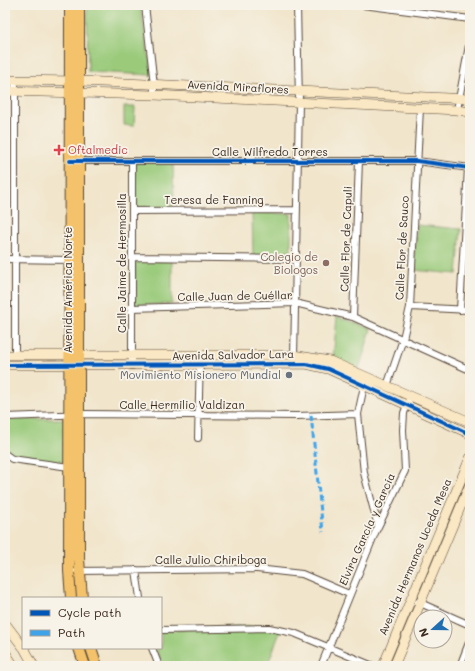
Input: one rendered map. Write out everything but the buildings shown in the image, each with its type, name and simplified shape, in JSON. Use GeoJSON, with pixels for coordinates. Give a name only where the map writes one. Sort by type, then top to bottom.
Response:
{"type":"FeatureCollection","features":[{"type":"Feature","properties":{"kind":"main road","name":"Avenida América Norte"},"geometry":{"type":"LineString","coordinates":[[70,5],[75,81]]}},
{"type":"Feature","properties":{"kind":"main road","name":"Avenida América Norte"},"geometry":{"type":"LineString","coordinates":[[79,5],[75,81],[75,361],[69,416],[69,466],[74,571],[82,597]]}},
{"type":"Feature","properties":{"kind":"main road","name":"Avenida América Norte"},"geometry":{"type":"LineString","coordinates":[[71,597],[74,571],[80,415],[75,361],[70,260],[75,161]]}},
{"type":"Feature","properties":{"kind":"main road"},"geometry":{"type":"LineString","coordinates":[[79,649],[85,666]]}},
{"type":"Feature","properties":{"kind":"main road"},"geometry":{"type":"LineString","coordinates":[[91,649],[97,666]]}},
{"type":"Feature","properties":{"kind":"street"},"geometry":{"type":"LineString","coordinates":[[145,5],[154,95]]}},
{"type":"Feature","properties":{"kind":"street"},"geometry":{"type":"LineString","coordinates":[[294,359],[299,102],[297,5]]}},
{"type":"Feature","properties":{"kind":"street"},"geometry":{"type":"LineString","coordinates":[[363,5],[470,19]]}},
{"type":"Feature","properties":{"kind":"street"},"geometry":{"type":"LineString","coordinates":[[456,110],[470,40]]}},
{"type":"Feature","properties":{"kind":"street","name":"Avenida Miraflores"},"geometry":{"type":"LineString","coordinates":[[5,80],[75,81],[458,97],[470,99]]}},
{"type":"Feature","properties":{"kind":"street"},"geometry":{"type":"LineString","coordinates":[[15,80],[15,355]]}},
{"type":"Feature","properties":{"kind":"street","name":"Avenida Miraflores"},"geometry":{"type":"LineString","coordinates":[[5,91],[154,95],[420,108],[470,112]]}},
{"type":"Feature","properties":{"kind":"street","name":"Calle Flor de Sauco"},"geometry":{"type":"LineString","coordinates":[[387,386],[403,339],[410,307],[420,108]]}},
{"type":"Feature","properties":{"kind":"street","name":"Calle Wilfredo Torres"},"geometry":{"type":"LineString","coordinates":[[75,161],[417,160],[469,168]]}},
{"type":"Feature","properties":{"kind":"street","name":"Calle Jaime de Hermosilla"},"geometry":{"type":"LineString","coordinates":[[132,161],[132,366]]}},
{"type":"Feature","properties":{"kind":"street","name":"Calle Flor de Capuli"},"geometry":{"type":"LineString","coordinates":[[353,317],[359,161]]}},
{"type":"Feature","properties":{"kind":"street"},"geometry":{"type":"LineString","coordinates":[[460,310],[469,168]]}},
{"type":"Feature","properties":{"kind":"street","name":"Teresa de Fanning"},"geometry":{"type":"LineString","coordinates":[[132,211],[297,210]]}},
{"type":"Feature","properties":{"kind":"street"},"geometry":{"type":"LineString","coordinates":[[132,257],[296,259]]}},
{"type":"Feature","properties":{"kind":"street"},"geometry":{"type":"LineString","coordinates":[[5,259],[70,260]]}},
{"type":"Feature","properties":{"kind":"street","name":"Calle Juan de Cuéllar"},"geometry":{"type":"LineString","coordinates":[[132,308],[295,303],[353,317],[470,370]]}},
{"type":"Feature","properties":{"kind":"street"},"geometry":{"type":"LineString","coordinates":[[410,307],[470,310]]}},
{"type":"Feature","properties":{"kind":"street","name":"Avenida Salvador Lara"},"geometry":{"type":"LineString","coordinates":[[5,365],[75,361],[132,354],[200,354],[330,361],[387,386],[408,401],[470,434]]}},
{"type":"Feature","properties":{"kind":"street"},"geometry":{"type":"LineString","coordinates":[[198,438],[200,354]]}},
{"type":"Feature","properties":{"kind":"street","name":"Avenida Salvador Lara"},"geometry":{"type":"LineString","coordinates":[[5,355],[132,366],[199,365],[294,359],[306,364],[328,369],[364,386],[470,422]]}},
{"type":"Feature","properties":{"kind":"street"},"geometry":{"type":"LineString","coordinates":[[364,386],[358,414],[364,473],[378,526]]}},
{"type":"Feature","properties":{"kind":"street","name":"Elvira García y García"},"geometry":{"type":"LineString","coordinates":[[320,666],[378,526],[405,471],[403,430],[404,413],[408,401]]}},
{"type":"Feature","properties":{"kind":"street","name":"Calle Hermilio Valdizan"},"geometry":{"type":"LineString","coordinates":[[5,417],[199,414],[297,416],[358,414]]}},
{"type":"Feature","properties":{"kind":"street"},"geometry":{"type":"LineString","coordinates":[[5,454],[12,459],[69,466]]}},
{"type":"Feature","properties":{"kind":"street","name":"Avenida Hermanos Uceda Mesa"},"geometry":{"type":"LineString","coordinates":[[394,666],[415,601],[450,506],[470,458]]}},
{"type":"Feature","properties":{"kind":"street","name":"Avenida Hermanos Uceda Mesa"},"geometry":{"type":"LineString","coordinates":[[382,666],[459,510],[470,484]]}},
{"type":"Feature","properties":{"kind":"street"},"geometry":{"type":"LineString","coordinates":[[450,506],[459,510]]}},
{"type":"Feature","properties":{"kind":"street","name":"Calle Julio Chiriboga"},"geometry":{"type":"LineString","coordinates":[[74,571],[257,569],[302,574],[349,594]]}},
{"type":"Feature","properties":{"kind":"street"},"geometry":{"type":"LineString","coordinates":[[136,570],[140,597]]}},
{"type":"Feature","properties":{"kind":"street"},"geometry":{"type":"LineString","coordinates":[[415,601],[470,625]]}},
{"type":"Feature","properties":{"kind":"street"},"geometry":{"type":"LineString","coordinates":[[5,623],[22,646]]}},
{"type":"Feature","properties":{"kind":"street"},"geometry":{"type":"LineString","coordinates":[[162,630],[269,628],[294,633],[373,666]]}},
{"type":"Feature","properties":{"kind":"street"},"geometry":{"type":"LineString","coordinates":[[460,666],[470,640]]}},
{"type":"Feature","properties":{"kind":"street"},"geometry":{"type":"LineString","coordinates":[[24,649],[34,666]]}},
{"type":"Feature","properties":{"kind":"street"},"geometry":{"type":"LineString","coordinates":[[152,649],[159,666]]}},
{"type":"Feature","properties":{"kind":"street"},"geometry":{"type":"LineString","coordinates":[[5,652],[14,666]]}},
{"type":"Feature","properties":{"kind":"green space"},"geometry":{"type":"Polygon","coordinates":[[[87,5],[140,5],[152,75],[88,72],[87,5]]]}},
{"type":"Feature","properties":{"kind":"green space"},"geometry":{"type":"Polygon","coordinates":[[[124,107],[135,107],[134,126],[124,125],[124,107]]]}},
{"type":"Feature","properties":{"kind":"green space"},"geometry":{"type":"Polygon","coordinates":[[[135,160],[173,161],[174,207],[134,208],[135,160]]]}},
{"type":"Feature","properties":{"kind":"green space"},"geometry":{"type":"Polygon","coordinates":[[[252,212],[291,214],[291,255],[253,257],[252,212]]]}},
{"type":"Feature","properties":{"kind":"green space"},"geometry":{"type":"Polygon","coordinates":[[[417,225],[461,229],[457,274],[413,270],[417,225]]]}},
{"type":"Feature","properties":{"kind":"green space"},"geometry":{"type":"Polygon","coordinates":[[[135,260],[172,261],[172,304],[135,305],[135,260]]]}},
{"type":"Feature","properties":{"kind":"green space"},"geometry":{"type":"Polygon","coordinates":[[[337,316],[371,329],[359,369],[333,359],[337,316]]]}},
{"type":"Feature","properties":{"kind":"green space"},"geometry":{"type":"Polygon","coordinates":[[[5,419],[65,419],[65,462],[34,460],[19,456],[5,448],[5,419]]]}},
{"type":"Feature","properties":{"kind":"green space"},"geometry":{"type":"Polygon","coordinates":[[[261,626],[282,627],[267,666],[163,666],[156,649],[162,649],[162,631],[261,626]]]}},
{"type":"Feature","properties":{"kind":"marked path"},"geometry":{"type":"LineString","coordinates":[[311,415],[323,532]]}},
{"type":"Feature","properties":{"kind":"cycle path"},"geometry":{"type":"LineString","coordinates":[[70,161],[417,161],[470,168]]}},
{"type":"Feature","properties":{"kind":"cycle path"},"geometry":{"type":"LineString","coordinates":[[5,365],[306,364],[328,369],[470,434]]}},
{"type":"Feature","properties":{"kind":"place","name":"Oftalmedic"},"geometry":{"type":"Point","coordinates":[59,150]}},
{"type":"Feature","properties":{"kind":"place","name":"Colegio de Biologos"},"geometry":{"type":"Point","coordinates":[326,263]}},
{"type":"Feature","properties":{"kind":"place","name":"Movimiento Misionero Mundial"},"geometry":{"type":"Point","coordinates":[289,375]}}]}
